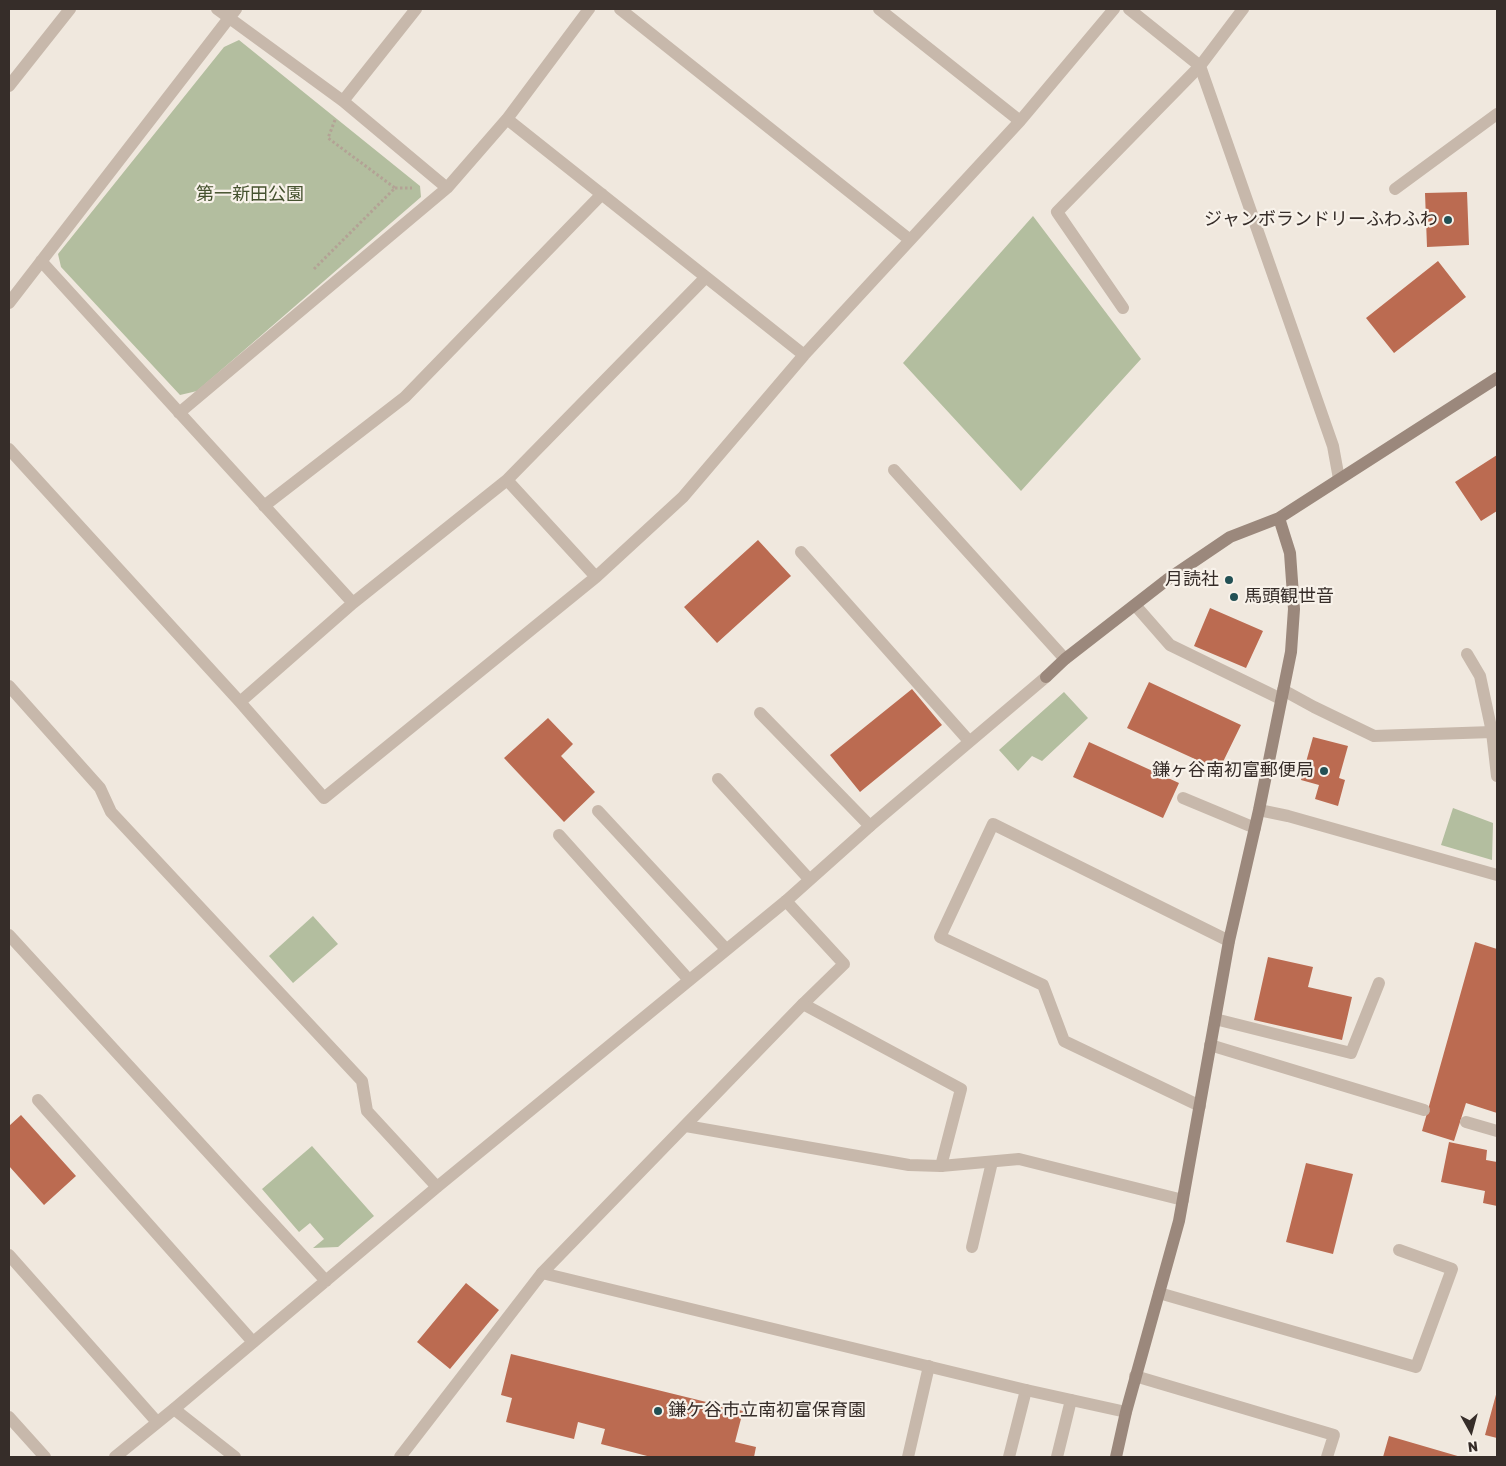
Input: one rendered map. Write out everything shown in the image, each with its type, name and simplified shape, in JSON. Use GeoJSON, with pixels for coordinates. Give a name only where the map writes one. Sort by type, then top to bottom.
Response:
{"type":"FeatureCollection","features":[{"type":"Feature","properties":{"kind":"street"},"geometry":{"type":"LineString","coordinates":[[9,86],[70,9]]}},
{"type":"Feature","properties":{"kind":"street"},"geometry":{"type":"LineString","coordinates":[[217,9],[232,13],[343,101],[447,188]]}},
{"type":"Feature","properties":{"kind":"street"},"geometry":{"type":"LineString","coordinates":[[343,101],[416,9]]}},
{"type":"Feature","properties":{"kind":"street"},"geometry":{"type":"LineString","coordinates":[[179,412],[447,188],[507,118],[588,9]]}},
{"type":"Feature","properties":{"kind":"street"},"geometry":{"type":"LineString","coordinates":[[620,9],[910,240]]}},
{"type":"Feature","properties":{"kind":"street"},"geometry":{"type":"LineString","coordinates":[[879,9],[1020,121]]}},
{"type":"Feature","properties":{"kind":"street"},"geometry":{"type":"LineString","coordinates":[[9,449],[240,702],[324,798],[596,576],[683,497],[804,355],[1020,121],[1114,9]]}},
{"type":"Feature","properties":{"kind":"street"},"geometry":{"type":"LineString","coordinates":[[1129,9],[1200,66],[1333,446],[1339,479]]}},
{"type":"Feature","properties":{"kind":"street"},"geometry":{"type":"LineString","coordinates":[[1122,308],[1057,212],[1200,66],[1243,9]]}},
{"type":"Feature","properties":{"kind":"street"},"geometry":{"type":"LineString","coordinates":[[9,303],[232,13]]}},
{"type":"Feature","properties":{"kind":"street"},"geometry":{"type":"LineString","coordinates":[[1395,189],[1497,114]]}},
{"type":"Feature","properties":{"kind":"street"},"geometry":{"type":"LineString","coordinates":[[507,118],[804,355]]}},
{"type":"Feature","properties":{"kind":"street"},"geometry":{"type":"LineString","coordinates":[[264,506],[405,397],[602,194]]}},
{"type":"Feature","properties":{"kind":"street"},"geometry":{"type":"LineString","coordinates":[[41,261],[353,603]]}},
{"type":"Feature","properties":{"kind":"street"},"geometry":{"type":"LineString","coordinates":[[240,702],[353,603],[507,480],[706,277]]}},
{"type":"Feature","properties":{"kind":"street"},"geometry":{"type":"LineString","coordinates":[[115,1457],[437,1187],[786,901],[870,826],[1065,659],[1168,579],[1230,537],[1280,518],[1497,378]]}},
{"type":"Feature","properties":{"kind":"street"},"geometry":{"type":"LineString","coordinates":[[894,470],[1065,659]]}},
{"type":"Feature","properties":{"kind":"street"},"geometry":{"type":"LineString","coordinates":[[507,480],[596,576]]}},
{"type":"Feature","properties":{"kind":"street"},"geometry":{"type":"LineString","coordinates":[[1116,1457],[1126,1412],[1179,1222],[1228,941],[1259,810],[1291,652],[1294,609],[1290,553],[1280,518]]}},
{"type":"Feature","properties":{"kind":"street"},"geometry":{"type":"LineString","coordinates":[[801,552],[969,741]]}},
{"type":"Feature","properties":{"kind":"street"},"geometry":{"type":"LineString","coordinates":[[1135,605],[1170,645],[1282,695],[1314,707],[1374,736],[1492,732]]}},
{"type":"Feature","properties":{"kind":"street"},"geometry":{"type":"LineString","coordinates":[[1467,654],[1480,676],[1492,732],[1497,776]]}},
{"type":"Feature","properties":{"kind":"street"},"geometry":{"type":"LineString","coordinates":[[9,686],[100,788],[111,812],[362,1081],[367,1111],[437,1187]]}},
{"type":"Feature","properties":{"kind":"street"},"geometry":{"type":"LineString","coordinates":[[760,713],[870,826]]}},
{"type":"Feature","properties":{"kind":"street"},"geometry":{"type":"LineString","coordinates":[[718,779],[809,879]]}},
{"type":"Feature","properties":{"kind":"street"},"geometry":{"type":"LineString","coordinates":[[1183,798],[1255,828]]}},
{"type":"Feature","properties":{"kind":"street"},"geometry":{"type":"LineString","coordinates":[[1259,810],[1288,816],[1497,875]]}},
{"type":"Feature","properties":{"kind":"street"},"geometry":{"type":"LineString","coordinates":[[598,811],[726,949]]}},
{"type":"Feature","properties":{"kind":"street"},"geometry":{"type":"LineString","coordinates":[[1200,1106],[1064,1041],[1043,985],[940,937],[993,824],[1228,941]]}},
{"type":"Feature","properties":{"kind":"street"},"geometry":{"type":"LineString","coordinates":[[559,835],[689,980]]}},
{"type":"Feature","properties":{"kind":"street"},"geometry":{"type":"LineString","coordinates":[[400,1457],[542,1273],[844,964],[786,901]]}},
{"type":"Feature","properties":{"kind":"street"},"geometry":{"type":"LineString","coordinates":[[9,935],[326,1281]]}},
{"type":"Feature","properties":{"kind":"street"},"geometry":{"type":"LineString","coordinates":[[1215,1019],[1351,1053],[1380,983]]}},
{"type":"Feature","properties":{"kind":"street"},"geometry":{"type":"LineString","coordinates":[[803,1004],[961,1089],[941,1166]]}},
{"type":"Feature","properties":{"kind":"street"},"geometry":{"type":"LineString","coordinates":[[1210,1046],[1424,1110]]}},
{"type":"Feature","properties":{"kind":"street"},"geometry":{"type":"LineString","coordinates":[[38,1100],[253,1342]]}},
{"type":"Feature","properties":{"kind":"street"},"geometry":{"type":"LineString","coordinates":[[1466,1122],[1497,1132]]}},
{"type":"Feature","properties":{"kind":"street"},"geometry":{"type":"LineString","coordinates":[[686,1126],[909,1165],[941,1166],[1019,1159],[1183,1200]]}},
{"type":"Feature","properties":{"kind":"street"},"geometry":{"type":"LineString","coordinates":[[972,1247],[992,1162]]}},
{"type":"Feature","properties":{"kind":"street"},"geometry":{"type":"LineString","coordinates":[[1159,1293],[1416,1367],[1452,1269],[1399,1250]]}},
{"type":"Feature","properties":{"kind":"street"},"geometry":{"type":"LineString","coordinates":[[9,1255],[157,1422]]}},
{"type":"Feature","properties":{"kind":"street"},"geometry":{"type":"LineString","coordinates":[[542,1273],[1026,1390],[1126,1412]]}},
{"type":"Feature","properties":{"kind":"street"},"geometry":{"type":"LineString","coordinates":[[908,1457],[929,1366]]}},
{"type":"Feature","properties":{"kind":"street"},"geometry":{"type":"LineString","coordinates":[[1136,1376],[1334,1434],[1327,1457]]}},
{"type":"Feature","properties":{"kind":"street"},"geometry":{"type":"LineString","coordinates":[[1009,1457],[1026,1390]]}},
{"type":"Feature","properties":{"kind":"street"},"geometry":{"type":"LineString","coordinates":[[1058,1457],[1071,1400]]}},
{"type":"Feature","properties":{"kind":"street"},"geometry":{"type":"LineString","coordinates":[[174,1409],[236,1457]]}},
{"type":"Feature","properties":{"kind":"street"},"geometry":{"type":"LineString","coordinates":[[9,1417],[44,1457]]}},
{"type":"Feature","properties":{"kind":"path"},"geometry":{"type":"LineString","coordinates":[[312,271],[395,188],[328,138],[343,101]]}},
{"type":"Feature","properties":{"kind":"green space","name":"第一新田公園"},"geometry":{"type":"Polygon","coordinates":[[[239,40],[420,186],[421,197],[197,391],[180,395],[61,267],[58,254],[224,47],[239,40]]]}},
{"type":"Feature","properties":{"kind":"green space"},"geometry":{"type":"Polygon","coordinates":[[[1033,216],[1141,359],[1021,491],[903,363],[1033,216]]]}},
{"type":"Feature","properties":{"kind":"green space"},"geometry":{"type":"Polygon","coordinates":[[[1064,692],[1088,718],[1042,761],[1032,756],[1018,771],[999,750],[1064,692]]]}},
{"type":"Feature","properties":{"kind":"green space"},"geometry":{"type":"Polygon","coordinates":[[[1453,808],[1493,823],[1492,860],[1441,845],[1453,808]]]}},
{"type":"Feature","properties":{"kind":"green space"},"geometry":{"type":"Polygon","coordinates":[[[313,916],[338,944],[293,983],[269,956],[313,916]]]}},
{"type":"Feature","properties":{"kind":"green space"},"geometry":{"type":"Polygon","coordinates":[[[312,1146],[374,1216],[338,1247],[313,1248],[324,1239],[310,1223],[299,1232],[262,1189],[312,1146]]]}},
{"type":"Feature","properties":{"kind":"building"},"geometry":{"type":"Polygon","coordinates":[[[1467,192],[1469,245],[1427,247],[1425,193],[1467,192]]]}},
{"type":"Feature","properties":{"kind":"building"},"geometry":{"type":"Polygon","coordinates":[[[1438,261],[1466,297],[1394,353],[1366,318],[1438,261]]]}},
{"type":"Feature","properties":{"kind":"building"},"geometry":{"type":"Polygon","coordinates":[[[1497,455],[1497,511],[1481,521],[1455,482],[1497,455]]]}},
{"type":"Feature","properties":{"kind":"building"},"geometry":{"type":"Polygon","coordinates":[[[758,540],[791,576],[717,643],[684,607],[758,540]]]}},
{"type":"Feature","properties":{"kind":"building"},"geometry":{"type":"Polygon","coordinates":[[[1210,608],[1263,631],[1246,668],[1194,646],[1210,608]]]}},
{"type":"Feature","properties":{"kind":"building"},"geometry":{"type":"Polygon","coordinates":[[[1149,682],[1241,725],[1219,770],[1127,728],[1149,682]]]}},
{"type":"Feature","properties":{"kind":"building"},"geometry":{"type":"Polygon","coordinates":[[[912,689],[942,725],[860,792],[830,755],[912,689]]]}},
{"type":"Feature","properties":{"kind":"building"},"geometry":{"type":"Polygon","coordinates":[[[548,718],[573,744],[561,756],[595,792],[564,822],[504,758],[548,718]]]}},
{"type":"Feature","properties":{"kind":"building"},"geometry":{"type":"Polygon","coordinates":[[[1313,737],[1348,746],[1339,778],[1345,780],[1338,806],[1315,799],[1319,785],[1301,780],[1313,737]]]}},
{"type":"Feature","properties":{"kind":"building"},"geometry":{"type":"Polygon","coordinates":[[[1089,742],[1179,783],[1163,818],[1073,777],[1089,742]]]}},
{"type":"Feature","properties":{"kind":"building"},"geometry":{"type":"Polygon","coordinates":[[[1475,942],[1497,949],[1497,1113],[1466,1103],[1454,1141],[1422,1131],[1475,942]]]}},
{"type":"Feature","properties":{"kind":"building"},"geometry":{"type":"Polygon","coordinates":[[[1268,957],[1313,967],[1308,987],[1352,997],[1342,1040],[1254,1020],[1268,957]]]}},
{"type":"Feature","properties":{"kind":"building"},"geometry":{"type":"Polygon","coordinates":[[[21,1115],[76,1176],[44,1205],[9,1166],[9,1126],[21,1115]]]}},
{"type":"Feature","properties":{"kind":"building"},"geometry":{"type":"Polygon","coordinates":[[[1449,1142],[1487,1150],[1486,1160],[1497,1162],[1497,1206],[1483,1203],[1485,1191],[1441,1182],[1449,1142]]]}},
{"type":"Feature","properties":{"kind":"building"},"geometry":{"type":"Polygon","coordinates":[[[1306,1163],[1353,1174],[1333,1254],[1286,1242],[1306,1163]]]}},
{"type":"Feature","properties":{"kind":"building"},"geometry":{"type":"Polygon","coordinates":[[[466,1283],[499,1310],[450,1369],[417,1342],[466,1283]]]}},
{"type":"Feature","properties":{"kind":"building"},"geometry":{"type":"Polygon","coordinates":[[[511,1354],[743,1411],[735,1442],[756,1447],[754,1457],[651,1457],[601,1444],[605,1429],[578,1422],[574,1439],[506,1422],[512,1398],[501,1395],[511,1354]]]}},
{"type":"Feature","properties":{"kind":"building"},"geometry":{"type":"Polygon","coordinates":[[[1497,1391],[1497,1438],[1485,1435],[1497,1391]]]}},
{"type":"Feature","properties":{"kind":"building"},"geometry":{"type":"Polygon","coordinates":[[[1389,1436],[1461,1457],[1383,1457],[1389,1436]]]}},
{"type":"Feature","properties":{"kind":"place","name":"ジャンボランドリーふわふわ"},"geometry":{"type":"Point","coordinates":[1448,220]}},
{"type":"Feature","properties":{"kind":"place","name":"月読社"},"geometry":{"type":"Point","coordinates":[1229,580]}},
{"type":"Feature","properties":{"kind":"place","name":"馬頭観世音"},"geometry":{"type":"Point","coordinates":[1234,597]}},
{"type":"Feature","properties":{"kind":"place","name":"鎌ヶ谷南初富郵便局"},"geometry":{"type":"Point","coordinates":[1324,771]}},
{"type":"Feature","properties":{"kind":"place","name":"鎌ケ谷市立南初富保育園"},"geometry":{"type":"Point","coordinates":[658,1411]}}]}
